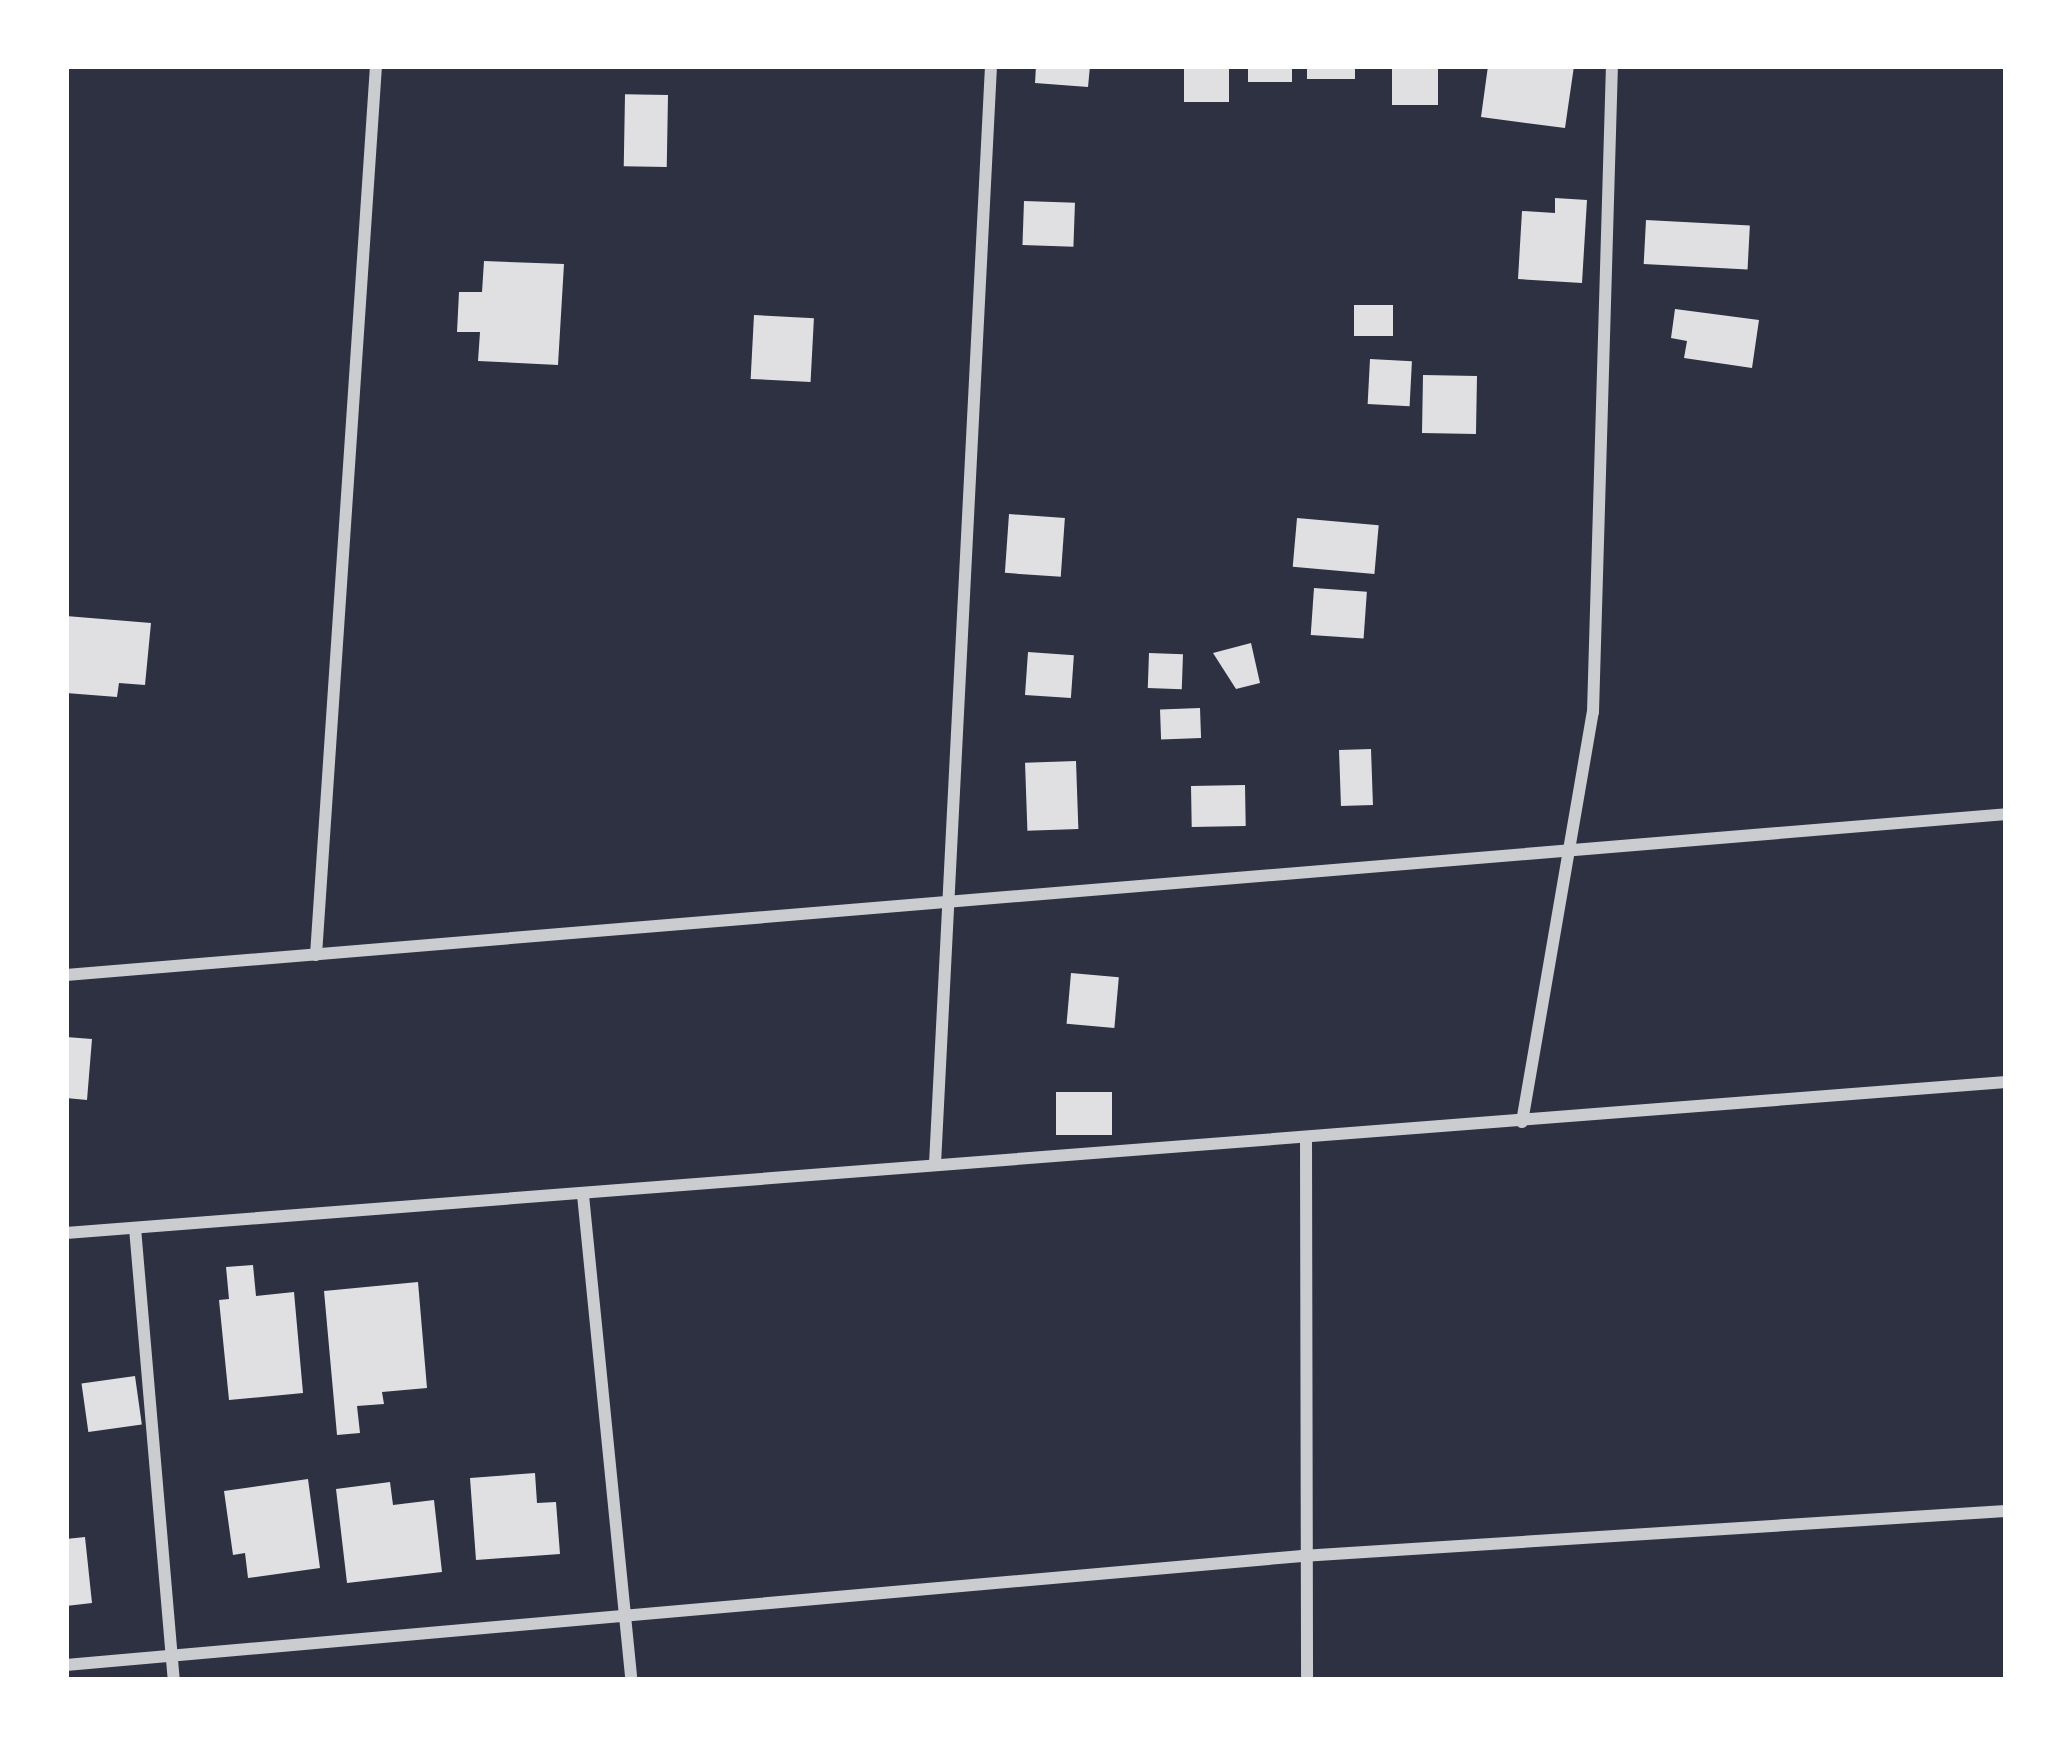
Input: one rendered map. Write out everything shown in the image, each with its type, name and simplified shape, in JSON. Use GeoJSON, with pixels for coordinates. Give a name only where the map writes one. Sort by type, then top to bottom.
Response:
{"type":"FeatureCollection","features":[{"type":"Feature","properties":{"kind":"street"},"geometry":{"type":"LineString","coordinates":[[316,955],[376,66]]}},
{"type":"Feature","properties":{"kind":"street"},"geometry":{"type":"LineString","coordinates":[[935,1164],[991,66]]}},
{"type":"Feature","properties":{"kind":"street"},"geometry":{"type":"LineString","coordinates":[[1522,1122],[1575,856],[1593,712],[1612,66]]}},
{"type":"Feature","properties":{"kind":"street"},"geometry":{"type":"LineString","coordinates":[[66,975],[1575,856],[2006,814]]}},
{"type":"Feature","properties":{"kind":"street"},"geometry":{"type":"LineString","coordinates":[[66,1233],[2006,1082]]}},
{"type":"Feature","properties":{"kind":"street"},"geometry":{"type":"LineString","coordinates":[[1306,1137],[1302,1556],[1307,1680]]}},
{"type":"Feature","properties":{"kind":"street"},"geometry":{"type":"LineString","coordinates":[[583,1195],[631,1680]]}},
{"type":"Feature","properties":{"kind":"street"},"geometry":{"type":"LineString","coordinates":[[135,1228],[174,1680]]}},
{"type":"Feature","properties":{"kind":"street"},"geometry":{"type":"LineString","coordinates":[[66,1665],[1302,1556],[2006,1511]]}},
{"type":"Feature","properties":{"kind":"building"},"geometry":{"type":"Polygon","coordinates":[[[1036,66],[1090,66],[1088,87],[1035,83],[1036,66]]]}},
{"type":"Feature","properties":{"kind":"building"},"geometry":{"type":"Polygon","coordinates":[[[1184,66],[1229,66],[1229,102],[1184,102],[1184,66]]]}},
{"type":"Feature","properties":{"kind":"building"},"geometry":{"type":"Polygon","coordinates":[[[1248,66],[1292,66],[1292,82],[1248,82],[1248,66]]]}},
{"type":"Feature","properties":{"kind":"building"},"geometry":{"type":"Polygon","coordinates":[[[1307,66],[1355,66],[1355,79],[1307,79],[1307,66]]]}},
{"type":"Feature","properties":{"kind":"building"},"geometry":{"type":"Polygon","coordinates":[[[1392,66],[1438,66],[1438,105],[1392,105],[1392,66]]]}},
{"type":"Feature","properties":{"kind":"building"},"geometry":{"type":"Polygon","coordinates":[[[1488,66],[1574,66],[1565,128],[1481,117],[1488,66]]]}},
{"type":"Feature","properties":{"kind":"building"},"geometry":{"type":"Polygon","coordinates":[[[625,94],[668,95],[667,167],[624,166],[625,94]]]}},
{"type":"Feature","properties":{"kind":"building"},"geometry":{"type":"Polygon","coordinates":[[[1555,198],[1587,200],[1582,283],[1518,279],[1522,211],[1555,213],[1555,198]]]}},
{"type":"Feature","properties":{"kind":"building"},"geometry":{"type":"Polygon","coordinates":[[[1024,201],[1075,203],[1073,247],[1022,245],[1024,201]]]}},
{"type":"Feature","properties":{"kind":"building"},"geometry":{"type":"Polygon","coordinates":[[[1646,220],[1750,225],[1748,269],[1644,264],[1646,220]]]}},
{"type":"Feature","properties":{"kind":"building"},"geometry":{"type":"Polygon","coordinates":[[[484,261],[564,264],[558,365],[478,361],[480,332],[457,332],[459,292],[482,292],[484,261]]]}},
{"type":"Feature","properties":{"kind":"building"},"geometry":{"type":"Polygon","coordinates":[[[1354,305],[1393,305],[1393,336],[1354,336],[1354,305]]]}},
{"type":"Feature","properties":{"kind":"building"},"geometry":{"type":"Polygon","coordinates":[[[1675,309],[1759,320],[1752,368],[1684,358],[1687,341],[1671,338],[1675,309]]]}},
{"type":"Feature","properties":{"kind":"building"},"geometry":{"type":"Polygon","coordinates":[[[754,315],[814,318],[811,382],[751,379],[754,315]]]}},
{"type":"Feature","properties":{"kind":"building"},"geometry":{"type":"Polygon","coordinates":[[[1370,359],[1412,361],[1410,406],[1368,404],[1370,359]]]}},
{"type":"Feature","properties":{"kind":"building"},"geometry":{"type":"Polygon","coordinates":[[[1423,375],[1477,376],[1476,434],[1422,433],[1423,375]]]}},
{"type":"Feature","properties":{"kind":"building"},"geometry":{"type":"Polygon","coordinates":[[[1009,514],[1065,518],[1061,577],[1005,573],[1009,514]]]}},
{"type":"Feature","properties":{"kind":"building"},"geometry":{"type":"Polygon","coordinates":[[[1297,518],[1379,525],[1374,574],[1293,567],[1297,518]]]}},
{"type":"Feature","properties":{"kind":"building"},"geometry":{"type":"Polygon","coordinates":[[[1314,588],[1367,592],[1364,639],[1311,635],[1314,588]]]}},
{"type":"Feature","properties":{"kind":"building"},"geometry":{"type":"Polygon","coordinates":[[[66,616],[151,623],[145,685],[119,683],[117,697],[66,693],[66,616]]]}},
{"type":"Feature","properties":{"kind":"building"},"geometry":{"type":"Polygon","coordinates":[[[1251,643],[1260,683],[1236,689],[1213,653],[1251,643]]]}},
{"type":"Feature","properties":{"kind":"building"},"geometry":{"type":"Polygon","coordinates":[[[1028,652],[1074,655],[1071,698],[1025,695],[1028,652]]]}},
{"type":"Feature","properties":{"kind":"building"},"geometry":{"type":"Polygon","coordinates":[[[1149,653],[1183,654],[1182,689],[1148,688],[1149,653]]]}},
{"type":"Feature","properties":{"kind":"building"},"geometry":{"type":"Polygon","coordinates":[[[1200,708],[1201,738],[1161,739],[1160,709],[1200,708]]]}},
{"type":"Feature","properties":{"kind":"building"},"geometry":{"type":"Polygon","coordinates":[[[1371,749],[1373,805],[1341,806],[1339,750],[1371,749]]]}},
{"type":"Feature","properties":{"kind":"building"},"geometry":{"type":"Polygon","coordinates":[[[1076,761],[1078,829],[1027,831],[1025,763],[1076,761]]]}},
{"type":"Feature","properties":{"kind":"building"},"geometry":{"type":"Polygon","coordinates":[[[1245,785],[1246,826],[1192,827],[1191,786],[1245,785]]]}},
{"type":"Feature","properties":{"kind":"building"},"geometry":{"type":"Polygon","coordinates":[[[1071,973],[1119,977],[1114,1028],[1067,1024],[1071,973]]]}},
{"type":"Feature","properties":{"kind":"building"},"geometry":{"type":"Polygon","coordinates":[[[66,1037],[92,1039],[87,1100],[66,1098],[66,1037]]]}},
{"type":"Feature","properties":{"kind":"building"},"geometry":{"type":"Polygon","coordinates":[[[1056,1092],[1112,1092],[1112,1135],[1056,1135],[1056,1092]]]}},
{"type":"Feature","properties":{"kind":"building"},"geometry":{"type":"Polygon","coordinates":[[[253,1265],[256,1296],[294,1292],[303,1393],[229,1400],[219,1300],[229,1299],[226,1267],[253,1265]]]}},
{"type":"Feature","properties":{"kind":"building"},"geometry":{"type":"Polygon","coordinates":[[[418,1282],[427,1388],[382,1392],[384,1404],[357,1406],[360,1433],[337,1435],[324,1291],[418,1282]]]}},
{"type":"Feature","properties":{"kind":"building"},"geometry":{"type":"Polygon","coordinates":[[[135,1376],[142,1425],[88,1432],[82,1384],[135,1376]]]}},
{"type":"Feature","properties":{"kind":"building"},"geometry":{"type":"Polygon","coordinates":[[[535,1473],[537,1503],[556,1502],[560,1554],[476,1560],[470,1478],[535,1473]]]}},
{"type":"Feature","properties":{"kind":"building"},"geometry":{"type":"Polygon","coordinates":[[[308,1479],[320,1568],[248,1578],[245,1553],[233,1555],[224,1491],[308,1479]]]}},
{"type":"Feature","properties":{"kind":"building"},"geometry":{"type":"Polygon","coordinates":[[[390,1482],[393,1505],[434,1500],[442,1572],[347,1583],[336,1489],[390,1482]]]}},
{"type":"Feature","properties":{"kind":"building"},"geometry":{"type":"Polygon","coordinates":[[[85,1537],[92,1603],[66,1606],[66,1539],[85,1537]]]}}]}
